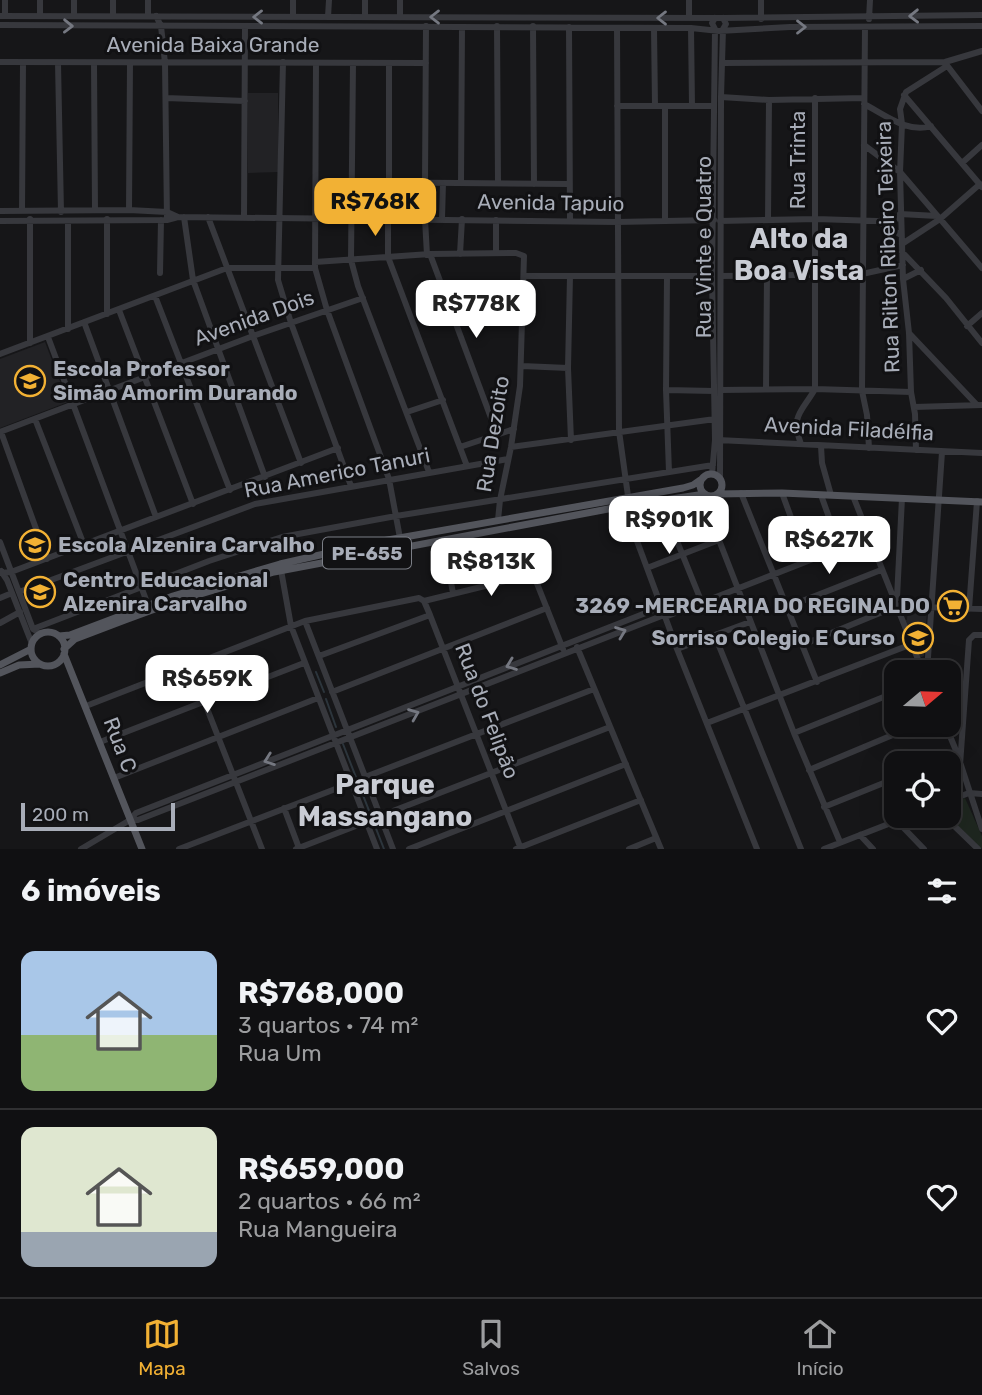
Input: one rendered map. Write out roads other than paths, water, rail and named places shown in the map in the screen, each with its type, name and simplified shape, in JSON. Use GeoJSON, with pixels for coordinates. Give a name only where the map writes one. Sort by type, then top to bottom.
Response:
{"type":"FeatureCollection","features":[{"type":"Feature","properties":{"kind":"main road","name":"PE-655"},"geometry":{"type":"LineString","coordinates":[[37,631],[59,636],[71,635],[148,605],[252,571],[400,538],[689,487],[713,470]]}},
{"type":"Feature","properties":{"kind":"main road"},"geometry":{"type":"LineString","coordinates":[[713,470],[722,485],[716,494]]}},
{"type":"Feature","properties":{"kind":"main road"},"geometry":{"type":"LineString","coordinates":[[703,478],[701,486],[704,493]]}},
{"type":"Feature","properties":{"kind":"main road","name":"PE-655"},"geometry":{"type":"LineString","coordinates":[[0,673],[19,665],[55,664],[75,639],[231,584],[281,570],[660,499],[704,493],[741,492],[979,501]]}},
{"type":"Feature","properties":{"kind":"main road"},"geometry":{"type":"LineString","coordinates":[[37,631],[31,647],[34,658],[41,664]]}},
{"type":"Feature","properties":{"kind":"main road"},"geometry":{"type":"LineString","coordinates":[[59,636],[64,651]]}},
{"type":"Feature","properties":{"kind":"main road"},"geometry":{"type":"LineString","coordinates":[[0,665],[31,647]]}},
{"type":"Feature","properties":{"kind":"main road","name":"Rua C"},"geometry":{"type":"LineString","coordinates":[[64,651],[142,849]]}},
{"type":"Feature","properties":{"kind":"street"},"geometry":{"type":"LineString","coordinates":[[5,0],[2,16],[761,18],[982,15]]}},
{"type":"Feature","properties":{"kind":"street"},"geometry":{"type":"LineString","coordinates":[[40,0],[40,16]]}},
{"type":"Feature","properties":{"kind":"street"},"geometry":{"type":"LineString","coordinates":[[74,0],[74,16]]}},
{"type":"Feature","properties":{"kind":"street"},"geometry":{"type":"LineString","coordinates":[[113,0],[113,16]]}},
{"type":"Feature","properties":{"kind":"street"},"geometry":{"type":"LineString","coordinates":[[148,0],[152,16],[161,26],[165,62],[165,217],[160,274]]}},
{"type":"Feature","properties":{"kind":"street"},"geometry":{"type":"LineString","coordinates":[[293,0],[293,17]]}},
{"type":"Feature","properties":{"kind":"street"},"geometry":{"type":"LineString","coordinates":[[328,17],[329,0]]}},
{"type":"Feature","properties":{"kind":"street"},"geometry":{"type":"LineString","coordinates":[[365,0],[365,17]]}},
{"type":"Feature","properties":{"kind":"street"},"geometry":{"type":"LineString","coordinates":[[391,25],[400,16],[400,0]]}},
{"type":"Feature","properties":{"kind":"street"},"geometry":{"type":"LineString","coordinates":[[689,0],[689,18]]}},
{"type":"Feature","properties":{"kind":"street"},"geometry":{"type":"LineString","coordinates":[[751,28],[760,24],[761,0]]}},
{"type":"Feature","properties":{"kind":"street"},"geometry":{"type":"LineString","coordinates":[[869,448],[862,391],[862,274],[864,64],[870,0]]}},
{"type":"Feature","properties":{"kind":"street"},"geometry":{"type":"LineString","coordinates":[[93,16],[93,26]]}},
{"type":"Feature","properties":{"kind":"street"},"geometry":{"type":"LineString","coordinates":[[233,17],[233,26]]}},
{"type":"Feature","properties":{"kind":"street"},"geometry":{"type":"LineString","coordinates":[[349,17],[349,26]]}},
{"type":"Feature","properties":{"kind":"street","name":"Rua Vinte e Quatro"},"geometry":{"type":"LineString","coordinates":[[713,470],[718,440],[715,419],[721,276],[717,220],[714,55],[719,29],[726,24],[719,18],[712,23],[719,29],[722,55],[717,210]]}},
{"type":"Feature","properties":{"kind":"street"},"geometry":{"type":"LineString","coordinates":[[0,25],[391,25],[719,29],[982,26]]}},
{"type":"Feature","properties":{"kind":"street"},"geometry":{"type":"LineString","coordinates":[[244,218],[245,26]]}},
{"type":"Feature","properties":{"kind":"street"},"geometry":{"type":"LineString","coordinates":[[425,182],[426,26]]}},
{"type":"Feature","properties":{"kind":"street"},"geometry":{"type":"LineString","coordinates":[[498,26],[498,183]]}},
{"type":"Feature","properties":{"kind":"street"},"geometry":{"type":"LineString","coordinates":[[533,26],[534,184]]}},
{"type":"Feature","properties":{"kind":"street"},"geometry":{"type":"LineString","coordinates":[[461,183],[463,27]]}},
{"type":"Feature","properties":{"kind":"street"},"geometry":{"type":"LineString","coordinates":[[569,27],[570,220]]}},
{"type":"Feature","properties":{"kind":"street"},"geometry":{"type":"LineString","coordinates":[[617,28],[619,431],[628,496]]}},
{"type":"Feature","properties":{"kind":"street"},"geometry":{"type":"LineString","coordinates":[[654,28],[655,106]]}},
{"type":"Feature","properties":{"kind":"street"},"geometry":{"type":"LineString","coordinates":[[691,28],[692,106]]}},
{"type":"Feature","properties":{"kind":"street"},"geometry":{"type":"LineString","coordinates":[[722,64],[946,64],[982,51]]}},
{"type":"Feature","properties":{"kind":"street"},"geometry":{"type":"LineString","coordinates":[[714,55],[722,55]]}},
{"type":"Feature","properties":{"kind":"street","name":"Avenida Baixa Grande"},"geometry":{"type":"LineString","coordinates":[[0,62],[426,63]]}},
{"type":"Feature","properties":{"kind":"street"},"geometry":{"type":"LineString","coordinates":[[94,62],[95,210]]}},
{"type":"Feature","properties":{"kind":"street"},"geometry":{"type":"LineString","coordinates":[[283,62],[278,267],[281,293],[351,486]]}},
{"type":"Feature","properties":{"kind":"street"},"geometry":{"type":"LineString","coordinates":[[23,63],[26,211],[30,220],[30,343]]}},
{"type":"Feature","properties":{"kind":"street"},"geometry":{"type":"LineString","coordinates":[[58,63],[61,211],[64,221],[68,329]]}},
{"type":"Feature","properties":{"kind":"street"},"geometry":{"type":"LineString","coordinates":[[130,63],[130,210]]}},
{"type":"Feature","properties":{"kind":"street"},"geometry":{"type":"LineString","coordinates":[[316,63],[315,265],[327,310],[388,479],[400,538]]}},
{"type":"Feature","properties":{"kind":"street"},"geometry":{"type":"LineString","coordinates":[[353,63],[351,260],[429,472]]}},
{"type":"Feature","properties":{"kind":"street"},"geometry":{"type":"LineString","coordinates":[[389,63],[389,182]]}},
{"type":"Feature","properties":{"kind":"street"},"geometry":{"type":"LineString","coordinates":[[946,64],[982,111]]}},
{"type":"Feature","properties":{"kind":"street","name":"Rua Rilton Ribeiro Teixeira"},"geometry":{"type":"LineString","coordinates":[[916,450],[900,216],[900,108],[904,95],[914,85],[946,64]]}},
{"type":"Feature","properties":{"kind":"street"},"geometry":{"type":"LineString","coordinates":[[902,244],[981,185],[904,95]]}},
{"type":"Feature","properties":{"kind":"street"},"geometry":{"type":"LineString","coordinates":[[721,97],[864,101],[902,124],[921,129],[931,126]]}},
{"type":"Feature","properties":{"kind":"street"},"geometry":{"type":"LineString","coordinates":[[166,98],[245,101]]}},
{"type":"Feature","properties":{"kind":"street","name":"Rua Trinta"},"geometry":{"type":"LineString","coordinates":[[815,98],[815,389]]}},
{"type":"Feature","properties":{"kind":"street"},"geometry":{"type":"LineString","coordinates":[[768,219],[769,100]]}},
{"type":"Feature","properties":{"kind":"street"},"geometry":{"type":"LineString","coordinates":[[617,106],[714,106]]}},
{"type":"Feature","properties":{"kind":"street"},"geometry":{"type":"LineString","coordinates":[[665,106],[665,220]]}},
{"type":"Feature","properties":{"kind":"street"},"geometry":{"type":"LineString","coordinates":[[864,145],[900,172],[982,268]]}},
{"type":"Feature","properties":{"kind":"street"},"geometry":{"type":"LineString","coordinates":[[962,163],[982,145]]}},
{"type":"Feature","properties":{"kind":"street"},"geometry":{"type":"LineString","coordinates":[[353,182],[569,184]]}},
{"type":"Feature","properties":{"kind":"street"},"geometry":{"type":"LineString","coordinates":[[442,219],[443,183]]}},
{"type":"Feature","properties":{"kind":"street"},"geometry":{"type":"LineString","coordinates":[[107,210],[107,314]]}},
{"type":"Feature","properties":{"kind":"street","name":"Avenida Tapuio"},"geometry":{"type":"LineString","coordinates":[[0,211],[130,210],[165,217]]}},
{"type":"Feature","properties":{"kind":"street"},"geometry":{"type":"LineString","coordinates":[[877,221],[900,216],[938,218]]}},
{"type":"Feature","properties":{"kind":"street"},"geometry":{"type":"LineString","coordinates":[[181,217],[192,281],[265,477]]}},
{"type":"Feature","properties":{"kind":"street","name":"Avenida Tapuio"},"geometry":{"type":"LineString","coordinates":[[0,221],[181,217],[617,222],[768,219],[877,221]]}},
{"type":"Feature","properties":{"kind":"street"},"geometry":{"type":"LineString","coordinates":[[208,218],[301,463]]}},
{"type":"Feature","properties":{"kind":"street"},"geometry":{"type":"LineString","coordinates":[[388,219],[388,257],[467,466]]}},
{"type":"Feature","properties":{"kind":"street"},"geometry":{"type":"LineString","coordinates":[[425,219],[428,255],[498,434]]}},
{"type":"Feature","properties":{"kind":"street"},"geometry":{"type":"LineString","coordinates":[[460,254],[463,219]]}},
{"type":"Feature","properties":{"kind":"street"},"geometry":{"type":"LineString","coordinates":[[496,220],[496,253]]}},
{"type":"Feature","properties":{"kind":"street","name":"Rua Vinte e Quatro"},"geometry":{"type":"LineString","coordinates":[[717,220],[712,276],[720,478]]}},
{"type":"Feature","properties":{"kind":"street"},"geometry":{"type":"LineString","coordinates":[[877,221],[901,235]]}},
{"type":"Feature","properties":{"kind":"street"},"geometry":{"type":"LineString","coordinates":[[902,252],[921,270],[982,343]]}},
{"type":"Feature","properties":{"kind":"street"},"geometry":{"type":"LineString","coordinates":[[0,354],[227,268],[496,253],[523,254],[524,276],[712,276]]}},
{"type":"Feature","properties":{"kind":"street"},"geometry":{"type":"LineString","coordinates":[[721,276],[862,274],[903,265]]}},
{"type":"Feature","properties":{"kind":"street"},"geometry":{"type":"LineString","coordinates":[[903,279],[921,270]]}},
{"type":"Feature","properties":{"kind":"street"},"geometry":{"type":"LineString","coordinates":[[766,389],[767,275]]}},
{"type":"Feature","properties":{"kind":"street","name":"Rua Dezoito"},"geometry":{"type":"LineString","coordinates":[[498,520],[522,366],[524,276]]}},
{"type":"Feature","properties":{"kind":"street"},"geometry":{"type":"LineString","coordinates":[[570,276],[568,368],[571,440]]}},
{"type":"Feature","properties":{"kind":"street"},"geometry":{"type":"LineString","coordinates":[[667,277],[666,390],[669,472]]}},
{"type":"Feature","properties":{"kind":"street"},"geometry":{"type":"LineString","coordinates":[[155,296],[230,490]]}},
{"type":"Feature","properties":{"kind":"street","name":"Avenida Dois"},"geometry":{"type":"LineString","coordinates":[[0,432],[253,336],[363,298]]}},
{"type":"Feature","properties":{"kind":"street"},"geometry":{"type":"LineString","coordinates":[[119,310],[193,504]]}},
{"type":"Feature","properties":{"kind":"street"},"geometry":{"type":"LineString","coordinates":[[967,326],[982,313]]}},
{"type":"Feature","properties":{"kind":"street"},"geometry":{"type":"LineString","coordinates":[[84,322],[156,517]]}},
{"type":"Feature","properties":{"kind":"street"},"geometry":{"type":"LineString","coordinates":[[909,333],[980,405]]}},
{"type":"Feature","properties":{"kind":"street"},"geometry":{"type":"LineString","coordinates":[[48,337],[148,605]]}},
{"type":"Feature","properties":{"kind":"street"},"geometry":{"type":"LineString","coordinates":[[522,366],[568,368]]}},
{"type":"Feature","properties":{"kind":"street"},"geometry":{"type":"LineString","coordinates":[[801,444],[797,431],[797,414],[815,389]]}},
{"type":"Feature","properties":{"kind":"street"},"geometry":{"type":"LineString","coordinates":[[666,390],[815,389],[911,392]]}},
{"type":"Feature","properties":{"kind":"street"},"geometry":{"type":"LineString","coordinates":[[407,412],[443,400]]}},
{"type":"Feature","properties":{"kind":"street"},"geometry":{"type":"LineString","coordinates":[[914,407],[980,405]]}},
{"type":"Feature","properties":{"kind":"street"},"geometry":{"type":"LineString","coordinates":[[35,419],[84,545]]}},
{"type":"Feature","properties":{"kind":"street"},"geometry":{"type":"LineString","coordinates":[[511,447],[715,419]]}},
{"type":"Feature","properties":{"kind":"street"},"geometry":{"type":"LineString","coordinates":[[460,447],[514,429]]}},
{"type":"Feature","properties":{"kind":"street"},"geometry":{"type":"LineString","coordinates":[[0,432],[47,559]]}},
{"type":"Feature","properties":{"kind":"street","name":"Avenida Filadélfia"},"geometry":{"type":"LineString","coordinates":[[718,440],[982,453]]}},
{"type":"Feature","properties":{"kind":"street"},"geometry":{"type":"LineString","coordinates":[[821,446],[822,463],[831,495]]}},
{"type":"Feature","properties":{"kind":"street"},"geometry":{"type":"LineString","coordinates":[[1,572],[11,572],[47,559],[338,448]]}},
{"type":"Feature","properties":{"kind":"street"},"geometry":{"type":"LineString","coordinates":[[926,660],[943,452]]}},
{"type":"Feature","properties":{"kind":"street","name":"Rua Americo Tanuri"},"geometry":{"type":"LineString","coordinates":[[0,598],[255,504],[508,459]]}},
{"type":"Feature","properties":{"kind":"street"},"geometry":{"type":"LineString","coordinates":[[22,611],[37,631],[141,588],[268,541],[396,516],[625,478],[713,470]]}},
{"type":"Feature","properties":{"kind":"street"},"geometry":{"type":"LineString","coordinates":[[741,492],[817,682]]}},
{"type":"Feature","properties":{"kind":"street"},"geometry":{"type":"LineString","coordinates":[[704,493],[750,622],[840,842]]}},
{"type":"Feature","properties":{"kind":"street"},"geometry":{"type":"LineString","coordinates":[[782,494],[807,561]]}},
{"type":"Feature","properties":{"kind":"street"},"geometry":{"type":"LineString","coordinates":[[821,495],[840,548]]}},
{"type":"Feature","properties":{"kind":"street"},"geometry":{"type":"LineString","coordinates":[[853,496],[919,660]]}},
{"type":"Feature","properties":{"kind":"street"},"geometry":{"type":"LineString","coordinates":[[897,604],[902,498]]}},
{"type":"Feature","properties":{"kind":"street"},"geometry":{"type":"LineString","coordinates":[[660,499],[702,603]]}},
{"type":"Feature","properties":{"kind":"street"},"geometry":{"type":"LineString","coordinates":[[969,609],[979,501]]}},
{"type":"Feature","properties":{"kind":"street"},"geometry":{"type":"LineString","coordinates":[[624,506],[664,616],[757,849]]}},
{"type":"Feature","properties":{"kind":"street"},"geometry":{"type":"LineString","coordinates":[[130,820],[138,820],[869,537]]}},
{"type":"Feature","properties":{"kind":"street"},"geometry":{"type":"LineString","coordinates":[[443,540],[453,593]]}},
{"type":"Feature","properties":{"kind":"street"},"geometry":{"type":"LineString","coordinates":[[647,568],[719,540]]}},
{"type":"Feature","properties":{"kind":"street"},"geometry":{"type":"LineString","coordinates":[[0,542],[31,647]]}},
{"type":"Feature","properties":{"kind":"street"},"geometry":{"type":"LineString","coordinates":[[281,570],[290,626],[377,849]]}},
{"type":"Feature","properties":{"kind":"street"},"geometry":{"type":"LineString","coordinates":[[787,607],[881,570]]}},
{"type":"Feature","properties":{"kind":"street"},"geometry":{"type":"LineString","coordinates":[[1,572],[15,593]]}},
{"type":"Feature","properties":{"kind":"street"},"geometry":{"type":"LineString","coordinates":[[86,706],[305,621],[410,598],[424,601],[530,575],[536,580],[565,654]]}},
{"type":"Feature","properties":{"kind":"street","name":"Rua do Felipão"},"geometry":{"type":"LineString","coordinates":[[424,601],[519,848]]}},
{"type":"Feature","properties":{"kind":"street"},"geometry":{"type":"LineString","coordinates":[[802,645],[897,604],[982,610]]}},
{"type":"Feature","properties":{"kind":"street"},"geometry":{"type":"LineString","coordinates":[[81,849],[130,820],[136,813],[661,607]]}},
{"type":"Feature","properties":{"kind":"street"},"geometry":{"type":"LineString","coordinates":[[332,692],[547,608]]}},
{"type":"Feature","properties":{"kind":"street"},"geometry":{"type":"LineString","coordinates":[[0,623],[22,611]]}},
{"type":"Feature","properties":{"kind":"street"},"geometry":{"type":"LineString","coordinates":[[319,656],[430,615]]}},
{"type":"Feature","properties":{"kind":"street"},"geometry":{"type":"LineString","coordinates":[[305,621],[393,849]]}},
{"type":"Feature","properties":{"kind":"street"},"geometry":{"type":"LineString","coordinates":[[677,649],[750,622]]}},
{"type":"Feature","properties":{"kind":"street"},"geometry":{"type":"LineString","coordinates":[[961,751],[969,640],[974,635],[982,635]]}},
{"type":"Feature","properties":{"kind":"street"},"geometry":{"type":"LineString","coordinates":[[715,636],[801,849]]}},
{"type":"Feature","properties":{"kind":"street"},"geometry":{"type":"LineString","coordinates":[[575,640],[661,849]]}},
{"type":"Feature","properties":{"kind":"street"},"geometry":{"type":"LineString","coordinates":[[707,723],[912,644]]}},
{"type":"Feature","properties":{"kind":"street"},"geometry":{"type":"LineString","coordinates":[[100,742],[304,663]]}},
{"type":"Feature","properties":{"kind":"street"},"geometry":{"type":"LineString","coordinates":[[190,665],[262,849]]}},
{"type":"Feature","properties":{"kind":"street"},"geometry":{"type":"LineString","coordinates":[[365,777],[594,689]]}},
{"type":"Feature","properties":{"kind":"street"},"geometry":{"type":"LineString","coordinates":[[794,733],[884,697]]}},
{"type":"Feature","properties":{"kind":"street"},"geometry":{"type":"LineString","coordinates":[[114,778],[318,698]]}},
{"type":"Feature","properties":{"kind":"street"},"geometry":{"type":"LineString","coordinates":[[380,816],[610,727]]}},
{"type":"Feature","properties":{"kind":"street"},"geometry":{"type":"LineString","coordinates":[[809,770],[888,737]]}},
{"type":"Feature","properties":{"kind":"street"},"geometry":{"type":"LineString","coordinates":[[409,849],[626,764]]}},
{"type":"Feature","properties":{"kind":"street"},"geometry":{"type":"LineString","coordinates":[[961,768],[982,828]]}},
{"type":"Feature","properties":{"kind":"street"},"geometry":{"type":"LineString","coordinates":[[179,849],[351,783]]}},
{"type":"Feature","properties":{"kind":"street"},"geometry":{"type":"LineString","coordinates":[[824,807],[884,783]]}},
{"type":"Feature","properties":{"kind":"street"},"geometry":{"type":"LineString","coordinates":[[961,796],[970,793],[982,794]]}},
{"type":"Feature","properties":{"kind":"street"},"geometry":{"type":"LineString","coordinates":[[519,848],[640,800]]}},
{"type":"Feature","properties":{"kind":"street"},"geometry":{"type":"LineString","coordinates":[[284,808],[298,848],[366,822]]}},
{"type":"Feature","properties":{"kind":"street"},"geometry":{"type":"LineString","coordinates":[[824,849],[884,825]]}},
{"type":"Feature","properties":{"kind":"street"},"geometry":{"type":"LineString","coordinates":[[904,828],[924,849]]}},
{"type":"Feature","properties":{"kind":"street"},"geometry":{"type":"LineString","coordinates":[[956,828],[978,849]]}},
{"type":"Feature","properties":{"kind":"street"},"geometry":{"type":"LineString","coordinates":[[860,835],[873,849]]}},
{"type":"Feature","properties":{"kind":"street"},"geometry":{"type":"LineString","coordinates":[[629,849],[656,838]]}},
{"type":"Feature","properties":{"kind":"waterway"},"geometry":{"type":"LineString","coordinates":[[316,672],[324,692]]}},
{"type":"Feature","properties":{"kind":"waterway"},"geometry":{"type":"LineString","coordinates":[[326,699],[336,727]]}},
{"type":"Feature","properties":{"kind":"waterway"},"geometry":{"type":"LineString","coordinates":[[343,744],[384,849]]}},
{"type":"Feature","properties":{"kind":"place","name":"Escola Professor Simão Amorim Durando"},"geometry":{"type":"Point","coordinates":[30,381]}},
{"type":"Feature","properties":{"kind":"place","name":"Escola Alzenira Carvalho"},"geometry":{"type":"Point","coordinates":[35,545]}},
{"type":"Feature","properties":{"kind":"place","name":"Centro Educacional Alzenira Carvalho"},"geometry":{"type":"Point","coordinates":[40,592]}},
{"type":"Feature","properties":{"kind":"place","name":"3269 -MERCEARIA DO REGINALDO"},"geometry":{"type":"Point","coordinates":[953,606]}},
{"type":"Feature","properties":{"kind":"place","name":"Sorriso Colegio E Curso"},"geometry":{"type":"Point","coordinates":[918,638]}},
{"type":"Feature","properties":{"kind":"district","name":"Alto da Boa Vista"},"geometry":{"type":"Point","coordinates":[799,254]}},
{"type":"Feature","properties":{"kind":"district","name":"Parque Massangano"},"geometry":{"type":"Point","coordinates":[385,800]}}]}
